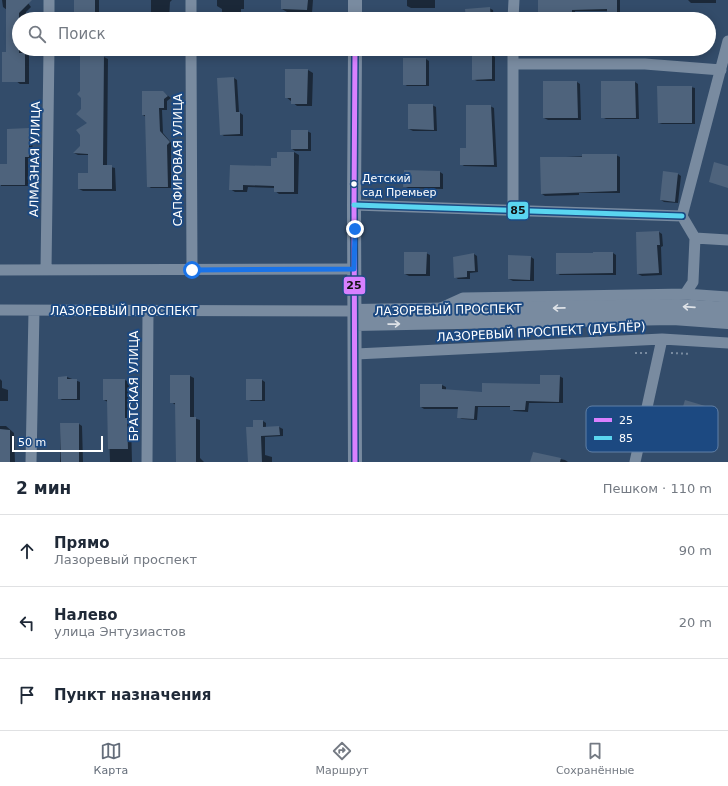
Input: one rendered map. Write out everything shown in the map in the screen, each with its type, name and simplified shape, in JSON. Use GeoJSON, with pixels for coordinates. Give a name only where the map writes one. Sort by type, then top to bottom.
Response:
{"type":"FeatureCollection","features":[{"type":"Feature","properties":{"kind":"street"},"geometry":{"type":"LineString","coordinates":[[49,0],[49,12]]}},
{"type":"Feature","properties":{"kind":"street"},"geometry":{"type":"LineString","coordinates":[[191,0],[191,12]]}},
{"type":"Feature","properties":{"kind":"street"},"geometry":{"type":"LineString","coordinates":[[355,0],[355,12]]}},
{"type":"Feature","properties":{"kind":"street"},"geometry":{"type":"LineString","coordinates":[[513,12],[514,0]]}},
{"type":"Feature","properties":{"kind":"street"},"geometry":{"type":"LineString","coordinates":[[686,294],[693,282],[695,238],[682,216],[728,41]]}},
{"type":"Feature","properties":{"kind":"street","name":"АЛМАЗНАЯ УЛИЦА"},"geometry":{"type":"LineString","coordinates":[[46,270],[49,56]]}},
{"type":"Feature","properties":{"kind":"street","name":"САПФИРОВАЯ УЛИЦА"},"geometry":{"type":"LineString","coordinates":[[191,56],[192,270]]}},
{"type":"Feature","properties":{"kind":"street"},"geometry":{"type":"LineString","coordinates":[[355,56],[354,269],[356,462]]}},
{"type":"Feature","properties":{"kind":"street"},"geometry":{"type":"LineString","coordinates":[[513,56],[513,210]]}},
{"type":"Feature","properties":{"kind":"street"},"geometry":{"type":"LineString","coordinates":[[513,64],[645,64],[721,70]]}},
{"type":"Feature","properties":{"kind":"street"},"geometry":{"type":"LineString","coordinates":[[354,205],[682,216]]}},
{"type":"Feature","properties":{"kind":"street"},"geometry":{"type":"LineString","coordinates":[[695,238],[728,240]]}},
{"type":"Feature","properties":{"kind":"street"},"geometry":{"type":"LineString","coordinates":[[0,270],[354,269]]}},
{"type":"Feature","properties":{"kind":"street"},"geometry":{"type":"LineString","coordinates":[[436,310],[463,298],[686,294],[728,297]]}},
{"type":"Feature","properties":{"kind":"street","name":"ЛАЗОРЕВЫЙ ПРОСПЕКТ"},"geometry":{"type":"LineString","coordinates":[[355,317],[436,310],[678,306],[728,310]]}},
{"type":"Feature","properties":{"kind":"street","name":"ЛАЗОРЕВЫЙ ПРОСПЕКТ"},"geometry":{"type":"LineString","coordinates":[[0,310],[148,311],[355,317],[672,318],[728,322]]}},
{"type":"Feature","properties":{"kind":"street"},"geometry":{"type":"LineString","coordinates":[[31,462],[34,311]]}},
{"type":"Feature","properties":{"kind":"street","name":"БРАТСКАЯ УЛИЦА"},"geometry":{"type":"LineString","coordinates":[[147,462],[148,311]]}},
{"type":"Feature","properties":{"kind":"street"},"geometry":{"type":"LineString","coordinates":[[647,406],[662,339]]}},
{"type":"Feature","properties":{"kind":"street","name":"ЛАЗОРЕВЫЙ ПРОСПЕКТ (ДУБЛЁР)"},"geometry":{"type":"LineString","coordinates":[[356,354],[662,339],[728,342]]}},
{"type":"Feature","properties":{"kind":"street"},"geometry":{"type":"LineString","coordinates":[[635,462],[637,452]]}},
{"type":"Feature","properties":{"kind":"path"},"geometry":{"type":"LineString","coordinates":[[627,354],[659,352],[697,354]]}},
{"type":"Feature","properties":{"kind":"building"},"geometry":{"type":"Polygon","coordinates":[[[6,0],[32,0],[20,12],[12,12],[12,56],[25,56],[25,82],[2,82],[2,52],[6,52],[6,0]]]}},
{"type":"Feature","properties":{"kind":"building"},"geometry":{"type":"Polygon","coordinates":[[[74,0],[95,0],[95,12],[74,12],[74,0]]]}},
{"type":"Feature","properties":{"kind":"building"},"geometry":{"type":"Polygon","coordinates":[[[281,0],[308,0],[307,10],[281,9],[281,0]]]}},
{"type":"Feature","properties":{"kind":"building"},"geometry":{"type":"Polygon","coordinates":[[[538,0],[617,0],[617,12],[607,12],[607,9],[572,10],[572,12],[538,12],[538,0]]]}},
{"type":"Feature","properties":{"kind":"building"},"geometry":{"type":"Polygon","coordinates":[[[490,7],[490,12],[465,12],[465,9],[490,7]]]}},
{"type":"Feature","properties":{"kind":"building"},"geometry":{"type":"Polygon","coordinates":[[[80,56],[104,56],[103,165],[112,165],[112,189],[78,189],[78,173],[88,173],[88,154],[73,153],[80,146],[80,135],[76,130],[87,123],[76,114],[81,109],[81,98],[77,94],[80,91],[80,56]]]}},
{"type":"Feature","properties":{"kind":"building"},"geometry":{"type":"Polygon","coordinates":[[[472,56],[492,56],[492,79],[472,80],[472,56]]]}},
{"type":"Feature","properties":{"kind":"building"},"geometry":{"type":"Polygon","coordinates":[[[403,58],[426,58],[426,85],[403,85],[403,58]]]}},
{"type":"Feature","properties":{"kind":"building"},"geometry":{"type":"Polygon","coordinates":[[[285,69],[308,69],[307,104],[291,104],[291,98],[285,98],[285,69]]]}},
{"type":"Feature","properties":{"kind":"building"},"geometry":{"type":"Polygon","coordinates":[[[234,77],[236,112],[240,112],[240,134],[220,135],[217,78],[234,77]]]}},
{"type":"Feature","properties":{"kind":"building"},"geometry":{"type":"Polygon","coordinates":[[[543,81],[577,81],[578,118],[543,118],[543,81]]]}},
{"type":"Feature","properties":{"kind":"building"},"geometry":{"type":"Polygon","coordinates":[[[601,81],[635,81],[636,118],[601,118],[601,81]]]}},
{"type":"Feature","properties":{"kind":"building"},"geometry":{"type":"Polygon","coordinates":[[[657,86],[692,86],[692,123],[658,123],[657,86]]]}},
{"type":"Feature","properties":{"kind":"building"},"geometry":{"type":"Polygon","coordinates":[[[142,91],[163,91],[168,96],[164,99],[164,108],[159,108],[160,131],[170,142],[167,145],[168,187],[147,187],[145,115],[142,115],[142,91]]]}},
{"type":"Feature","properties":{"kind":"building"},"geometry":{"type":"Polygon","coordinates":[[[408,104],[433,104],[434,130],[408,129],[408,104]]]}},
{"type":"Feature","properties":{"kind":"building"},"geometry":{"type":"Polygon","coordinates":[[[466,105],[491,105],[494,165],[460,165],[460,148],[466,148],[466,105]]]}},
{"type":"Feature","properties":{"kind":"building"},"geometry":{"type":"Polygon","coordinates":[[[29,128],[29,157],[25,157],[25,185],[0,185],[0,164],[7,164],[7,129],[29,128]]]}},
{"type":"Feature","properties":{"kind":"building"},"geometry":{"type":"Polygon","coordinates":[[[291,130],[308,130],[308,149],[291,149],[291,130]]]}},
{"type":"Feature","properties":{"kind":"building"},"geometry":{"type":"Polygon","coordinates":[[[277,152],[294,152],[294,192],[274,192],[274,186],[243,185],[243,190],[229,190],[230,165],[271,166],[271,158],[277,158],[277,152]]]}},
{"type":"Feature","properties":{"kind":"building"},"geometry":{"type":"Polygon","coordinates":[[[582,154],[617,154],[617,191],[541,194],[540,157],[582,157],[582,154]]]}},
{"type":"Feature","properties":{"kind":"building"},"geometry":{"type":"Polygon","coordinates":[[[714,162],[728,166],[728,188],[709,182],[714,162]]]}},
{"type":"Feature","properties":{"kind":"building"},"geometry":{"type":"Polygon","coordinates":[[[404,170],[440,171],[440,187],[403,187],[404,170]]]}},
{"type":"Feature","properties":{"kind":"building"},"geometry":{"type":"Polygon","coordinates":[[[663,171],[678,173],[675,202],[660,200],[663,171]]]}},
{"type":"Feature","properties":{"kind":"building"},"geometry":{"type":"Polygon","coordinates":[[[659,231],[660,245],[657,245],[659,273],[637,274],[636,232],[659,231]]]}},
{"type":"Feature","properties":{"kind":"building"},"geometry":{"type":"Polygon","coordinates":[[[404,252],[427,252],[426,274],[404,274],[404,252]]]}},
{"type":"Feature","properties":{"kind":"building"},"geometry":{"type":"Polygon","coordinates":[[[613,252],[613,273],[556,274],[556,253],[613,252]]]}},
{"type":"Feature","properties":{"kind":"building"},"geometry":{"type":"Polygon","coordinates":[[[474,253],[475,271],[467,271],[467,277],[454,278],[453,257],[474,253]]]}},
{"type":"Feature","properties":{"kind":"building"},"geometry":{"type":"Polygon","coordinates":[[[508,255],[531,256],[530,280],[508,279],[508,255]]]}},
{"type":"Feature","properties":{"kind":"building"},"geometry":{"type":"Polygon","coordinates":[[[170,375],[190,375],[190,417],[196,417],[196,462],[176,462],[175,403],[170,403],[170,375]]]}},
{"type":"Feature","properties":{"kind":"building"},"geometry":{"type":"Polygon","coordinates":[[[540,375],[560,375],[559,402],[526,401],[525,410],[510,410],[510,406],[475,406],[474,419],[457,418],[458,407],[420,407],[420,384],[442,384],[442,389],[482,392],[482,383],[540,384],[540,375]]]}},
{"type":"Feature","properties":{"kind":"building"},"geometry":{"type":"Polygon","coordinates":[[[67,376],[67,379],[77,379],[77,399],[58,399],[58,377],[67,376]]]}},
{"type":"Feature","properties":{"kind":"building"},"geometry":{"type":"Polygon","coordinates":[[[103,379],[125,379],[125,418],[127,418],[128,449],[108,449],[107,400],[103,400],[103,379]]]}},
{"type":"Feature","properties":{"kind":"building"},"geometry":{"type":"Polygon","coordinates":[[[246,379],[262,379],[262,400],[246,400],[246,379]]]}},
{"type":"Feature","properties":{"kind":"building"},"geometry":{"type":"Polygon","coordinates":[[[685,400],[705,406],[683,406],[685,400]]]}},
{"type":"Feature","properties":{"kind":"building"},"geometry":{"type":"Polygon","coordinates":[[[253,420],[263,420],[263,427],[279,426],[280,435],[261,436],[262,462],[248,462],[246,427],[253,427],[253,420]]]}},
{"type":"Feature","properties":{"kind":"building"},"geometry":{"type":"Polygon","coordinates":[[[60,423],[79,423],[79,462],[61,462],[60,423]]]}},
{"type":"Feature","properties":{"kind":"building"},"geometry":{"type":"Polygon","coordinates":[[[0,429],[10,430],[10,462],[0,462],[0,429]]]}},
{"type":"Feature","properties":{"kind":"building"},"geometry":{"type":"Polygon","coordinates":[[[533,452],[561,458],[560,462],[530,462],[533,452]]]}},
{"type":"Feature","properties":{"kind":"transit line","name":"25"},"geometry":{"type":"LineString","coordinates":[[355,56],[355,462]]}},
{"type":"Feature","properties":{"kind":"transit line","name":"85"},"geometry":{"type":"LineString","coordinates":[[354,205],[682,216]]}},
{"type":"Feature","properties":{"kind":"place","name":"Детский сад Премьер"},"geometry":{"type":"Point","coordinates":[354,184]}},
{"type":"Feature","properties":{"kind":"route"},"geometry":{"type":"LineString","coordinates":[[192,270],[354,269],[355,229]]}}]}
